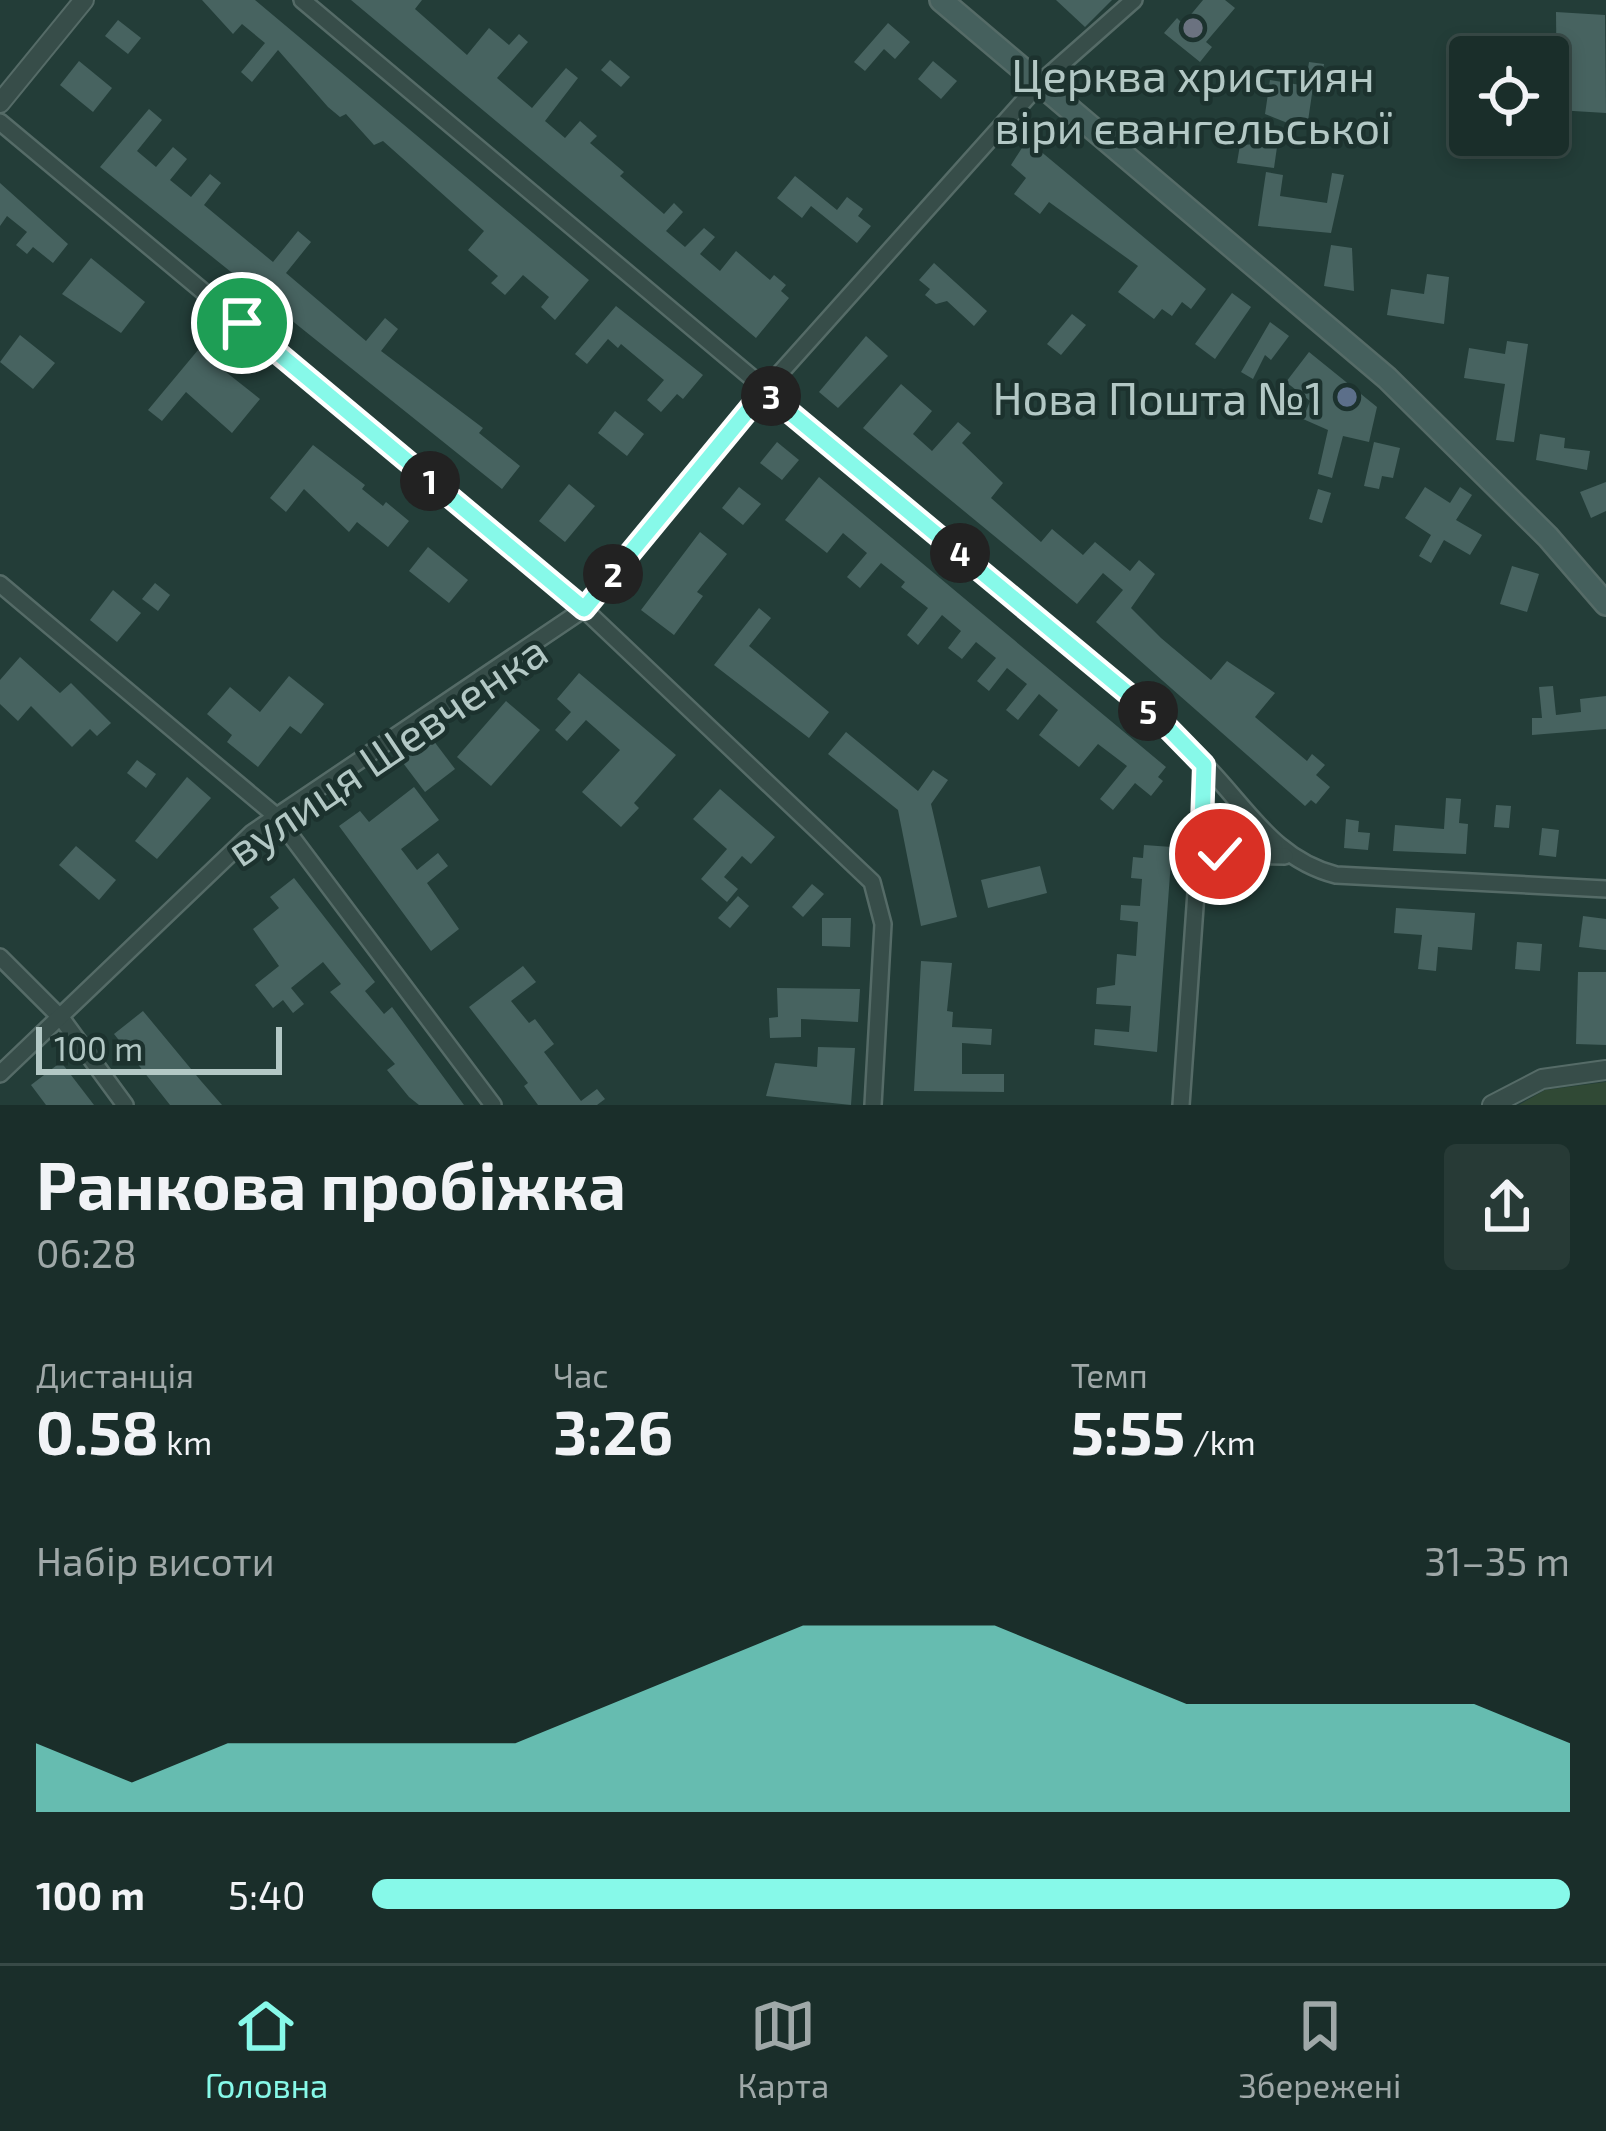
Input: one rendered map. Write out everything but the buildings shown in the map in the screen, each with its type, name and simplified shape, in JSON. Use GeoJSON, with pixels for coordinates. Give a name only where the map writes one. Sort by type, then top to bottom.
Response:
{"type":"FeatureCollection","features":[{"type":"Feature","properties":{"kind":"main road"},"geometry":{"type":"LineString","coordinates":[[941,0],[1387,378],[1516,504],[1606,604]]}},
{"type":"Feature","properties":{"kind":"street"},"geometry":{"type":"LineString","coordinates":[[0,103],[85,0]]}},
{"type":"Feature","properties":{"kind":"street"},"geometry":{"type":"LineString","coordinates":[[302,0],[1162,722],[1286,856]]}},
{"type":"Feature","properties":{"kind":"street","name":"вулиця Шевченка"},"geometry":{"type":"LineString","coordinates":[[0,1074],[62,1019],[195,884],[276,816],[584,609],[764,391],[1040,83],[1134,0]]}},
{"type":"Feature","properties":{"kind":"street"},"geometry":{"type":"LineString","coordinates":[[0,122],[584,609],[872,882],[883,924],[874,1105]]}},
{"type":"Feature","properties":{"kind":"street"},"geometry":{"type":"LineString","coordinates":[[0,584],[276,816],[493,1105]]}},
{"type":"Feature","properties":{"kind":"street"},"geometry":{"type":"LineString","coordinates":[[1181,1105],[1204,765]]}},
{"type":"Feature","properties":{"kind":"street"},"geometry":{"type":"LineString","coordinates":[[1201,855],[1286,856],[1336,875],[1606,889]]}},
{"type":"Feature","properties":{"kind":"street"},"geometry":{"type":"LineString","coordinates":[[0,957],[62,1019],[125,1105]]}},
{"type":"Feature","properties":{"kind":"street"},"geometry":{"type":"LineString","coordinates":[[1492,1105],[1543,1079],[1606,1070]]}},
{"type":"Feature","properties":{"kind":"green space"},"geometry":{"type":"Polygon","coordinates":[[[1606,1082],[1606,1105],[1519,1105],[1545,1090],[1606,1082]]]}},
{"type":"Feature","properties":{"kind":"place","name":"Церква християн віри євангельської"},"geometry":{"type":"Point","coordinates":[1193,28]}},
{"type":"Feature","properties":{"kind":"place","name":"Нова Пошта №1"},"geometry":{"type":"Point","coordinates":[1347,397]}},
{"type":"Feature","properties":{"kind":"route"},"geometry":{"type":"LineString","coordinates":[[242,323],[584,609],[764,391],[1162,722],[1204,765],[1201,855],[1220,854]]}}]}
